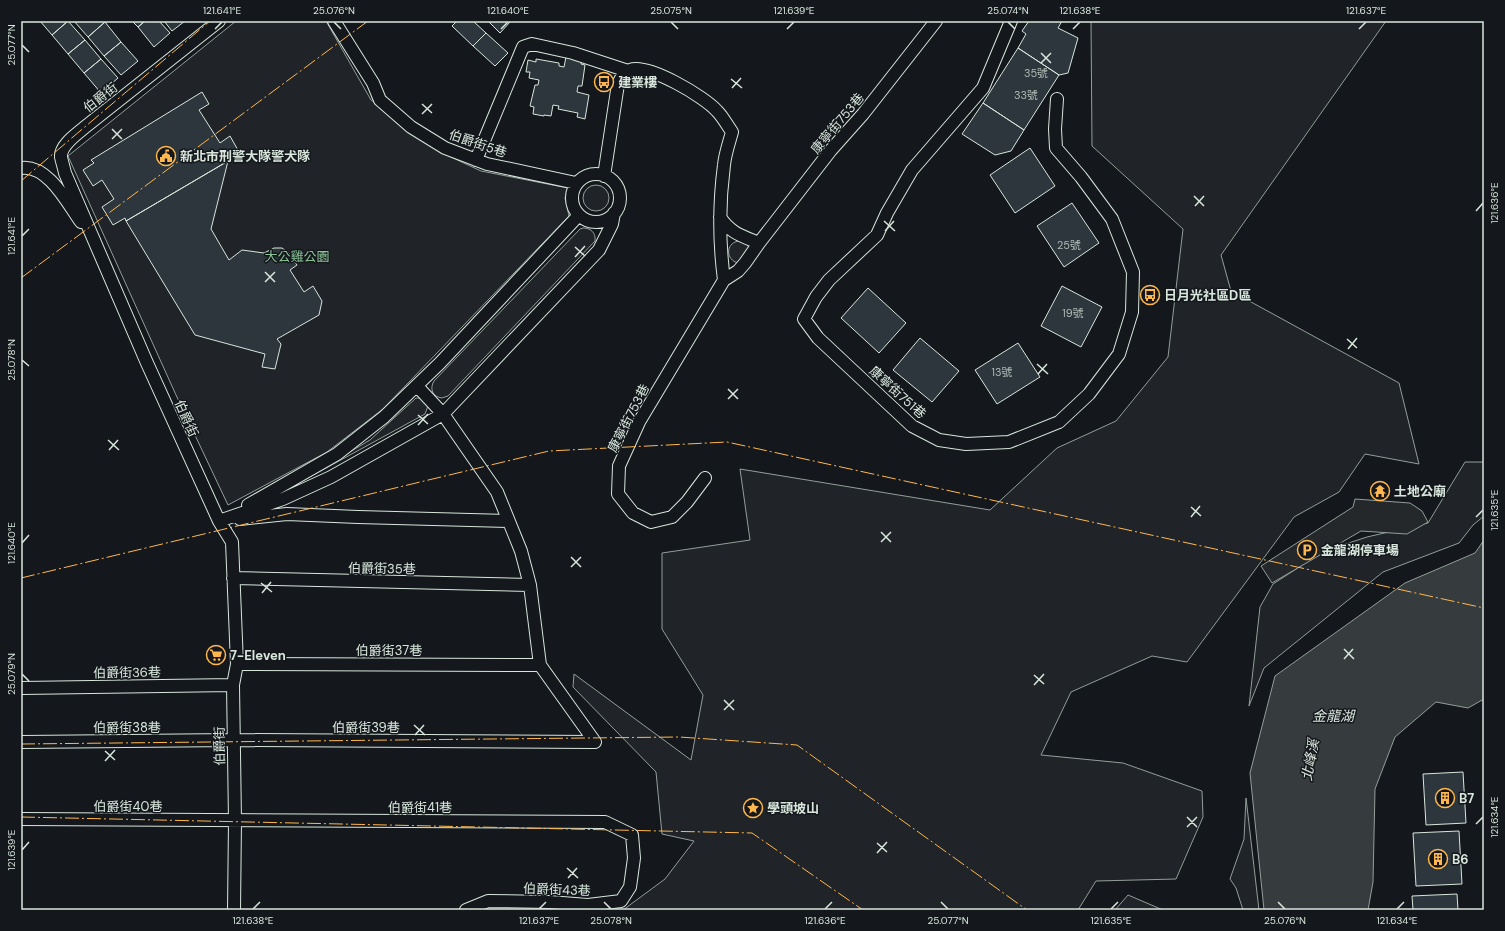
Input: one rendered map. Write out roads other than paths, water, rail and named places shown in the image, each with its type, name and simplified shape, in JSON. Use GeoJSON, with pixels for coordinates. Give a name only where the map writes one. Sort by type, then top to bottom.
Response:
{"type":"FeatureCollection","features":[{"type":"Feature","properties":{"kind":"street","name":"伯爵街"},"geometry":{"type":"LineString","coordinates":[[219,21],[85,127],[70,140],[64,148],[61,156],[65,173],[154,377],[219,521],[232,542],[237,664],[233,685],[235,821],[234,910]]}},
{"type":"Feature","properties":{"kind":"street","name":"伯爵街5巷"},"geometry":{"type":"LineString","coordinates":[[334,21],[373,83],[380,100],[411,127],[445,148],[487,164],[576,183]]}},
{"type":"Feature","properties":{"kind":"street","name":"康寧街753巷"},"geometry":{"type":"LineString","coordinates":[[705,478],[687,502],[672,517],[651,522],[633,513],[618,494],[619,466],[639,422],[724,280],[740,268],[831,150],[863,114],[936,21]]}},
{"type":"Feature","properties":{"kind":"street","name":"康寧街751巷"},"geometry":{"type":"LineString","coordinates":[[1011,21],[983,88],[912,170],[887,213],[877,235],[829,280],[816,298],[804,319],[818,338],[912,426],[939,440],[966,444],[1009,442],[1059,422],[1089,394],[1119,354],[1132,312],[1133,272],[1112,219],[1081,177],[1056,148],[1055,129],[1057,99]]}},
{"type":"Feature","properties":{"kind":"street"},"geometry":{"type":"LineString","coordinates":[[476,160],[523,47],[532,44],[573,53],[628,71]]}},
{"type":"Feature","properties":{"kind":"street"},"geometry":{"type":"LineString","coordinates":[[604,176],[618,84],[623,75],[630,69],[642,70],[675,81],[698,95],[717,111],[732,132],[724,165],[720,217],[721,258],[724,280]]}},
{"type":"Feature","properties":{"kind":"street"},"geometry":{"type":"LineString","coordinates":[[21,168],[34,169],[45,175],[55,184],[93,238]]}},
{"type":"Feature","properties":{"kind":"street"},"geometry":{"type":"LineString","coordinates":[[219,521],[283,499],[331,477],[443,414],[599,250],[612,224],[614,213],[618,206],[620,198],[618,190],[609,177],[593,174],[586,176],[576,183],[572,193],[572,201],[574,209],[579,215],[593,222],[608,218],[614,213]]}},
{"type":"Feature","properties":{"kind":"street"},"geometry":{"type":"LineString","coordinates":[[219,521],[337,454],[384,418],[417,386],[579,215]]}},
{"type":"Feature","properties":{"kind":"street"},"geometry":{"type":"LineString","coordinates":[[720,217],[726,227],[735,233],[759,243]]}},
{"type":"Feature","properties":{"kind":"street"},"geometry":{"type":"LineString","coordinates":[[417,386],[443,414],[497,492],[521,551],[530,585],[540,665]]}},
{"type":"Feature","properties":{"kind":"street"},"geometry":{"type":"LineString","coordinates":[[219,521],[287,514],[508,521]]}},
{"type":"Feature","properties":{"kind":"street","name":"伯爵街35巷"},"geometry":{"type":"LineString","coordinates":[[233,578],[530,585]]}},
{"type":"Feature","properties":{"kind":"street","name":"伯爵街37巷"},"geometry":{"type":"LineString","coordinates":[[237,664],[540,665]]}},
{"type":"Feature","properties":{"kind":"street","name":"伯爵街39巷"},"geometry":{"type":"LineString","coordinates":[[233,740],[595,742],[540,665]]}},
{"type":"Feature","properties":{"kind":"street","name":"伯爵街36巷"},"geometry":{"type":"LineString","coordinates":[[21,688],[233,685]]}},
{"type":"Feature","properties":{"kind":"street","name":"伯爵街38巷"},"geometry":{"type":"LineString","coordinates":[[21,742],[233,740]]}},
{"type":"Feature","properties":{"kind":"street","name":"伯爵街40巷"},"geometry":{"type":"LineString","coordinates":[[21,819],[235,821]]}},
{"type":"Feature","properties":{"kind":"street","name":"伯爵街41巷"},"geometry":{"type":"LineString","coordinates":[[235,821],[604,822]]}},
{"type":"Feature","properties":{"kind":"street","name":"伯爵街43巷"},"geometry":{"type":"LineString","coordinates":[[466,910],[488,901],[549,902],[588,906],[621,901],[630,887],[634,858],[632,835],[604,822]]}},
{"type":"Feature","properties":{"kind":"water","name":"金龍湖"},"geometry":{"type":"Polygon","coordinates":[[[1484,540],[1484,699],[1468,708],[1436,702],[1395,737],[1375,789],[1373,882],[1368,910],[1264,910],[1250,773],[1275,676],[1405,583],[1475,553],[1484,540]]]}},
{"type":"Feature","properties":{"kind":"place","name":"建業樓"},"geometry":{"type":"Point","coordinates":[604,82]}},
{"type":"Feature","properties":{"kind":"place","name":"新北市刑警大隊警犬隊"},"geometry":{"type":"Point","coordinates":[166,156]}},
{"type":"Feature","properties":{"kind":"place","name":"日月光社區D區"},"geometry":{"type":"Point","coordinates":[1150,295]}},
{"type":"Feature","properties":{"kind":"place","name":"土地公廟"},"geometry":{"type":"Point","coordinates":[1380,491]}},
{"type":"Feature","properties":{"kind":"place","name":"金龍湖停車場"},"geometry":{"type":"Point","coordinates":[1307,550]}},
{"type":"Feature","properties":{"kind":"place","name":"7-Eleven"},"geometry":{"type":"Point","coordinates":[216,655]}},
{"type":"Feature","properties":{"kind":"place","name":"B7"},"geometry":{"type":"Point","coordinates":[1445,798]}},
{"type":"Feature","properties":{"kind":"place","name":"學頭坡山"},"geometry":{"type":"Point","coordinates":[753,808]}},
{"type":"Feature","properties":{"kind":"place","name":"B6"},"geometry":{"type":"Point","coordinates":[1438,859]}},
{"type":"Feature","properties":{"kind":"park label","name":"大公雞公園"},"geometry":{"type":"Point","coordinates":[297,256]}},
{"type":"Feature","properties":{"kind":"water label","name":"北峰溪"},"geometry":{"type":"Point","coordinates":[1310,760]}}]}
